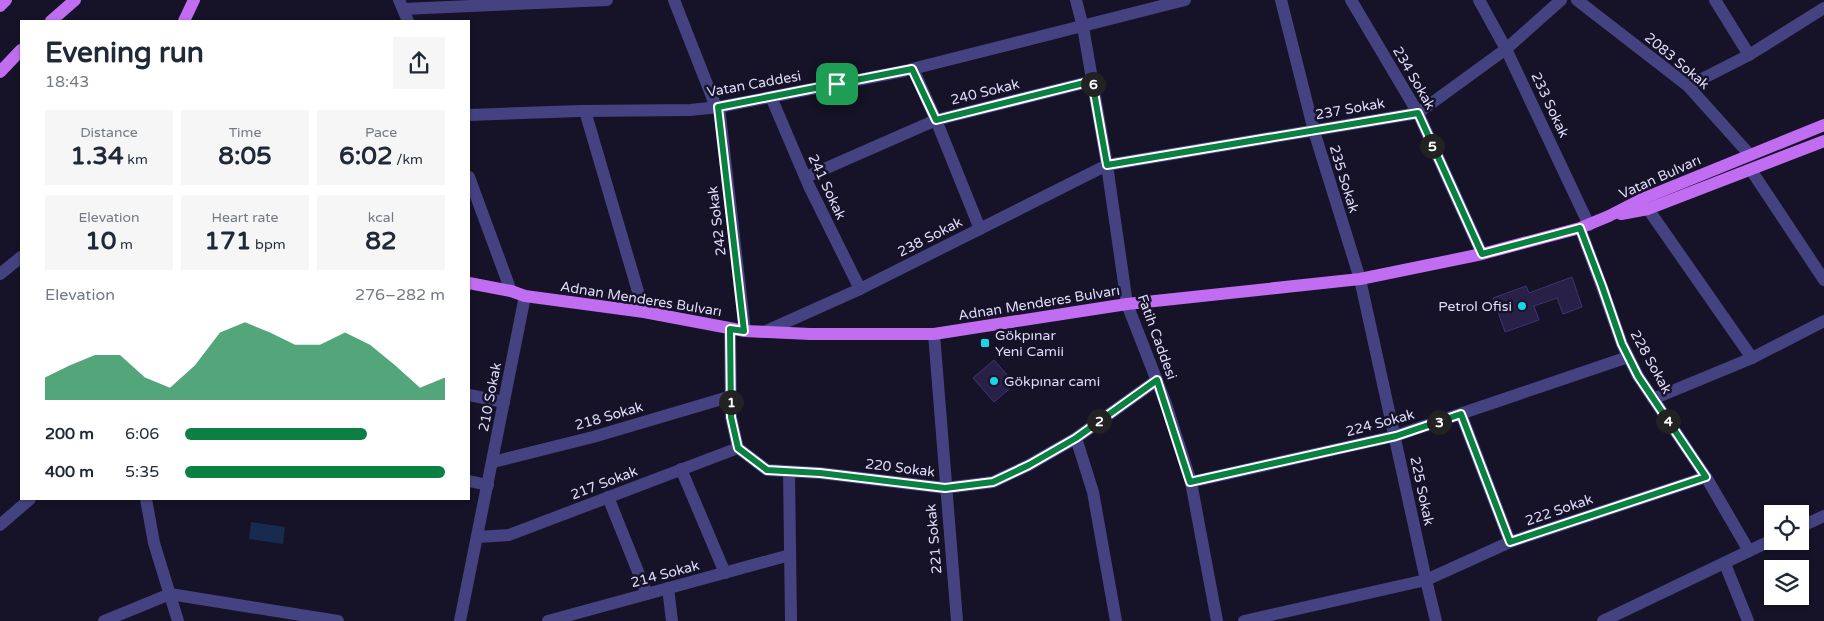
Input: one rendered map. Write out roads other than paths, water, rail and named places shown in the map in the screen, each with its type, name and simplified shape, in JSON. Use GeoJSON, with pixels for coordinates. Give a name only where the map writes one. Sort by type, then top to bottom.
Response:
{"type":"FeatureCollection","features":[{"type":"Feature","properties":{"kind":"main road"},"geometry":{"type":"LineString","coordinates":[[0,6],[6,0]]}},
{"type":"Feature","properties":{"kind":"main road"},"geometry":{"type":"LineString","coordinates":[[53,20],[75,0]]}},
{"type":"Feature","properties":{"kind":"main road"},"geometry":{"type":"LineString","coordinates":[[184,20],[194,0]]}},
{"type":"Feature","properties":{"kind":"main road"},"geometry":{"type":"LineString","coordinates":[[0,72],[20,51]]}},
{"type":"Feature","properties":{"kind":"main road","name":"Vatan Bulvarı"},"geometry":{"type":"LineString","coordinates":[[1609,216],[1642,199],[1824,125]]}},
{"type":"Feature","properties":{"kind":"main road","name":"Vatan Bulvarı"},"geometry":{"type":"LineString","coordinates":[[1609,216],[1648,210],[1824,141]]}},
{"type":"Feature","properties":{"kind":"main road","name":"Adnan Menderes Bulvarı"},"geometry":{"type":"LineString","coordinates":[[470,283],[511,291],[525,296],[644,312],[744,331],[810,334],[934,334],[1127,304],[1360,279],[1482,254],[1584,227],[1609,216]]}},
{"type":"Feature","properties":{"kind":"street"},"geometry":{"type":"LineString","coordinates":[[408,20],[401,4],[607,0]]}},
{"type":"Feature","properties":{"kind":"street","name":"242 Sokak"},"geometry":{"type":"LineString","coordinates":[[674,0],[717,107],[744,331]]}},
{"type":"Feature","properties":{"kind":"street","name":"Fatih Caddesi"},"geometry":{"type":"LineString","coordinates":[[1076,0],[1083,27],[1107,165],[1127,304],[1157,380],[1190,482],[1217,621]]}},
{"type":"Feature","properties":{"kind":"street","name":"Vatan Caddesi"},"geometry":{"type":"LineString","coordinates":[[470,115],[690,110],[717,107],[912,69],[1185,0]]}},
{"type":"Feature","properties":{"kind":"street","name":"235 Sokak"},"geometry":{"type":"LineString","coordinates":[[1281,0],[1314,131],[1360,279]]}},
{"type":"Feature","properties":{"kind":"street","name":"234 Sokak"},"geometry":{"type":"LineString","coordinates":[[1351,0],[1418,113],[1482,254]]}},
{"type":"Feature","properties":{"kind":"street","name":"233 Sokak"},"geometry":{"type":"LineString","coordinates":[[1479,0],[1506,48],[1584,227]]}},
{"type":"Feature","properties":{"kind":"street","name":"237 Sokak"},"geometry":{"type":"LineString","coordinates":[[1107,165],[1418,113],[1506,48],[1560,0]]}},
{"type":"Feature","properties":{"kind":"street","name":"2083 Sokak"},"geometry":{"type":"LineString","coordinates":[[1577,0],[1688,86],[1750,155]]}},
{"type":"Feature","properties":{"kind":"street"},"geometry":{"type":"LineString","coordinates":[[1715,0],[1750,55]]}},
{"type":"Feature","properties":{"kind":"street"},"geometry":{"type":"LineString","coordinates":[[1688,86],[1750,55],[1824,8]]}},
{"type":"Feature","properties":{"kind":"street"},"geometry":{"type":"LineString","coordinates":[[912,69],[936,120],[980,229]]}},
{"type":"Feature","properties":{"kind":"street","name":"240 Sokak"},"geometry":{"type":"LineString","coordinates":[[806,177],[936,120],[1092,81]]}},
{"type":"Feature","properties":{"kind":"street","name":"241 Sokak"},"geometry":{"type":"LineString","coordinates":[[770,97],[860,289]]}},
{"type":"Feature","properties":{"kind":"street"},"geometry":{"type":"LineString","coordinates":[[585,111],[644,312]]}},
{"type":"Feature","properties":{"kind":"street","name":"238 Sokak"},"geometry":{"type":"LineString","coordinates":[[764,332],[860,289],[1107,165]]}},
{"type":"Feature","properties":{"kind":"street"},"geometry":{"type":"LineString","coordinates":[[1751,170],[1824,280]]}},
{"type":"Feature","properties":{"kind":"street"},"geometry":{"type":"LineString","coordinates":[[470,180],[511,291]]}},
{"type":"Feature","properties":{"kind":"street"},"geometry":{"type":"LineString","coordinates":[[1648,210],[1752,358]]}},
{"type":"Feature","properties":{"kind":"street","name":"228 Sokak"},"geometry":{"type":"LineString","coordinates":[[1584,227],[1602,286],[1628,357],[1638,376],[1706,477],[1749,551]]}},
{"type":"Feature","properties":{"kind":"street"},"geometry":{"type":"LineString","coordinates":[[0,274],[20,258]]}},
{"type":"Feature","properties":{"kind":"street","name":"225 Sokak"},"geometry":{"type":"LineString","coordinates":[[1360,279],[1436,621]]}},
{"type":"Feature","properties":{"kind":"street","name":"210 Sokak"},"geometry":{"type":"LineString","coordinates":[[460,621],[525,296]]}},
{"type":"Feature","properties":{"kind":"street"},"geometry":{"type":"LineString","coordinates":[[1653,398],[1752,358],[1824,321]]}},
{"type":"Feature","properties":{"kind":"street"},"geometry":{"type":"LineString","coordinates":[[730,329],[731,417],[738,448]]}},
{"type":"Feature","properties":{"kind":"street","name":"221 Sokak"},"geometry":{"type":"LineString","coordinates":[[934,334],[956,621]]}},
{"type":"Feature","properties":{"kind":"street","name":"224 Sokak"},"geometry":{"type":"LineString","coordinates":[[1190,482],[1396,436],[1628,357]]}},
{"type":"Feature","properties":{"kind":"street","name":"220 Sokak"},"geometry":{"type":"LineString","coordinates":[[738,448],[767,470],[820,473],[945,488],[993,482],[1029,465],[1076,438],[1157,380]]}},
{"type":"Feature","properties":{"kind":"street"},"geometry":{"type":"LineString","coordinates":[[470,395],[504,402]]}},
{"type":"Feature","properties":{"kind":"street","name":"218 Sokak"},"geometry":{"type":"LineString","coordinates":[[493,462],[594,437],[732,396]]}},
{"type":"Feature","properties":{"kind":"street"},"geometry":{"type":"LineString","coordinates":[[1461,414],[1510,542]]}},
{"type":"Feature","properties":{"kind":"street"},"geometry":{"type":"LineString","coordinates":[[1076,438],[1093,492],[1116,621]]}},
{"type":"Feature","properties":{"kind":"street","name":"217 Sokak"},"geometry":{"type":"LineString","coordinates":[[478,537],[509,535],[738,448]]}},
{"type":"Feature","properties":{"kind":"street"},"geometry":{"type":"LineString","coordinates":[[681,470],[725,573]]}},
{"type":"Feature","properties":{"kind":"street"},"geometry":{"type":"LineString","coordinates":[[789,472],[791,621]]}},
{"type":"Feature","properties":{"kind":"street","name":"222 Sokak"},"geometry":{"type":"LineString","coordinates":[[1244,621],[1426,580],[1510,542],[1706,477]]}},
{"type":"Feature","properties":{"kind":"street"},"geometry":{"type":"LineString","coordinates":[[470,482],[488,485]]}},
{"type":"Feature","properties":{"kind":"street"},"geometry":{"type":"LineString","coordinates":[[608,497],[647,594]]}},
{"type":"Feature","properties":{"kind":"street"},"geometry":{"type":"LineString","coordinates":[[0,525],[29,500]]}},
{"type":"Feature","properties":{"kind":"street"},"geometry":{"type":"LineString","coordinates":[[146,500],[154,543],[178,621]]}},
{"type":"Feature","properties":{"kind":"street"},"geometry":{"type":"LineString","coordinates":[[1809,523],[1824,516]]}},
{"type":"Feature","properties":{"kind":"street"},"geometry":{"type":"LineString","coordinates":[[1603,621],[1764,544]]}},
{"type":"Feature","properties":{"kind":"street","name":"214 Sokak"},"geometry":{"type":"LineString","coordinates":[[548,621],[790,555]]}},
{"type":"Feature","properties":{"kind":"street"},"geometry":{"type":"LineString","coordinates":[[1725,564],[1748,621]]}},
{"type":"Feature","properties":{"kind":"street"},"geometry":{"type":"LineString","coordinates":[[668,588],[672,621]]}},
{"type":"Feature","properties":{"kind":"street"},"geometry":{"type":"LineString","coordinates":[[104,621],[170,594],[338,621]]}},
{"type":"Feature","properties":{"kind":"water"},"geometry":{"type":"Polygon","coordinates":[[[251,522],[285,527],[283,544],[249,539],[251,522]]]}},
{"type":"Feature","properties":{"kind":"place","name":"Petrol Ofisi"},"geometry":{"type":"Point","coordinates":[1522,306]}},
{"type":"Feature","properties":{"kind":"place","name":"Gökpınar Yeni Camii"},"geometry":{"type":"Point","coordinates":[985,343]}},
{"type":"Feature","properties":{"kind":"place","name":"Gökpınar cami"},"geometry":{"type":"Point","coordinates":[994,381]}}]}
